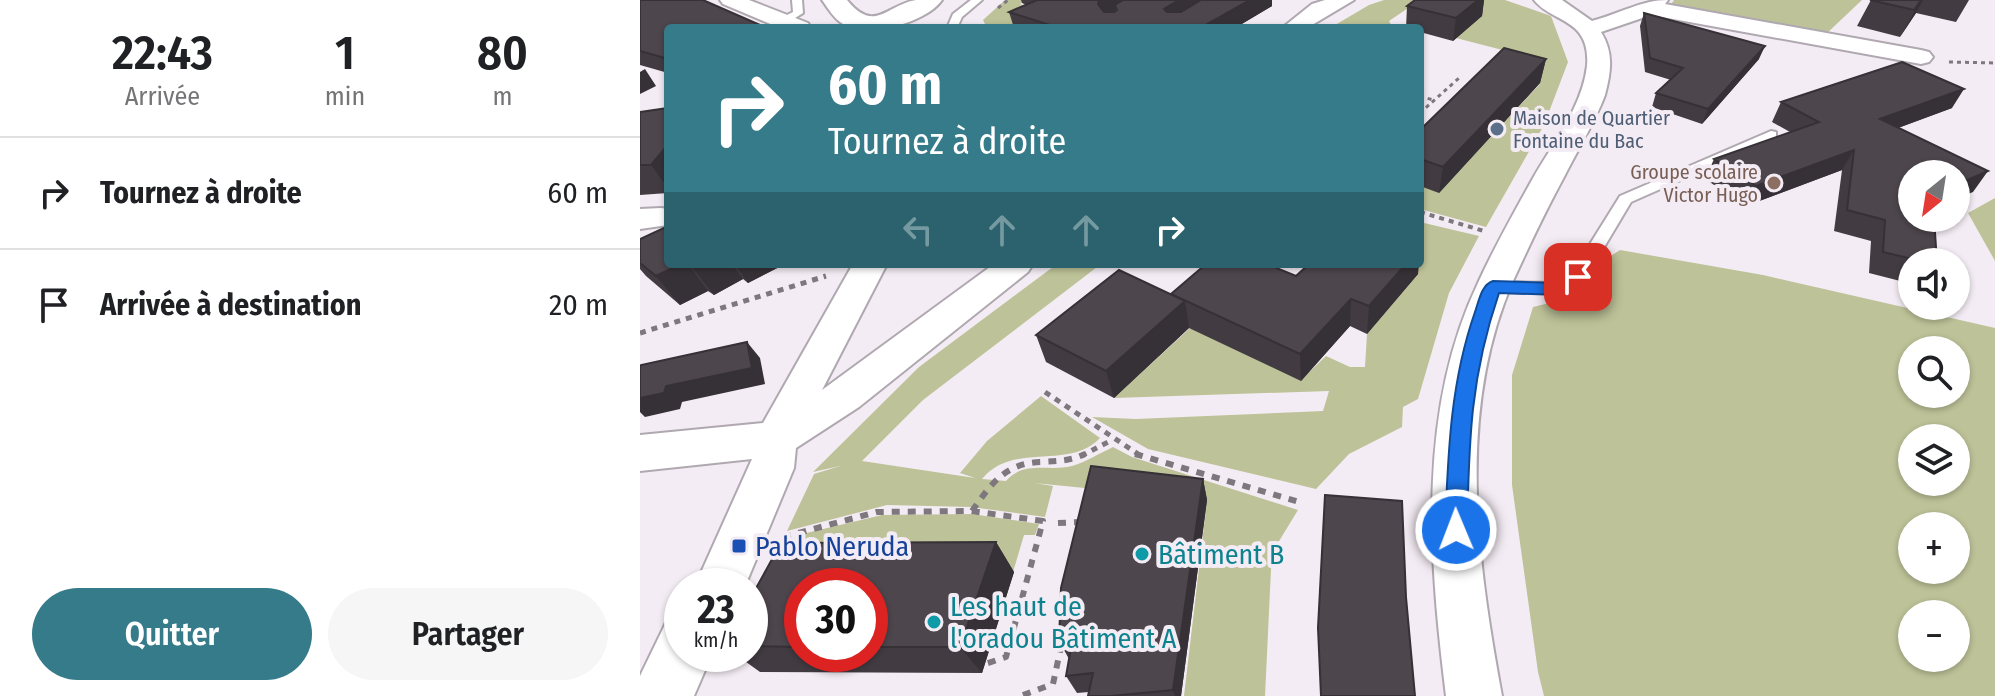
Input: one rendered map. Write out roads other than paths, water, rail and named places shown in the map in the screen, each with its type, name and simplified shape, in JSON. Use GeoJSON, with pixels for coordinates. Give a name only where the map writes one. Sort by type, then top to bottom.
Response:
{"type":"FeatureCollection","features":[{"type":"Feature","properties":{"kind":"main road"},"geometry":{"type":"LineString","coordinates":[[834,0],[851,18],[896,18],[930,0]]}},
{"type":"Feature","properties":{"kind":"main road"},"geometry":{"type":"LineString","coordinates":[[869,16],[915,0]]}},
{"type":"Feature","properties":{"kind":"street"},"geometry":{"type":"LineString","coordinates":[[730,0],[790,24]]}},
{"type":"Feature","properties":{"kind":"street"},"geometry":{"type":"LineString","coordinates":[[1299,24],[1320,9],[1344,0]]}},
{"type":"Feature","properties":{"kind":"street"},"geometry":{"type":"LineString","coordinates":[[1474,696],[1460,614],[1454,502],[1459,421],[1473,343],[1493,287],[1593,91],[1599,62],[1587,29],[1569,11],[1544,0]]}},
{"type":"Feature","properties":{"kind":"street"},"geometry":{"type":"LineString","coordinates":[[1587,29],[1654,4],[1921,57]]}},
{"type":"Feature","properties":{"kind":"street"},"geometry":{"type":"LineString","coordinates":[[728,568],[772,468],[776,439],[868,268]]}},
{"type":"Feature","properties":{"kind":"street"},"geometry":{"type":"LineString","coordinates":[[640,453],[776,439],[845,396],[1011,268]]}},
{"type":"Feature","properties":{"kind":"street"},"geometry":{"type":"LineString","coordinates":[[836,332],[860,343],[884,348],[915,344]]}},
{"type":"Feature","properties":{"kind":"street"},"geometry":{"type":"LineString","coordinates":[[665,696],[677,672]]}},
{"type":"Feature","properties":{"kind":"lane"},"geometry":{"type":"LineString","coordinates":[[792,24],[798,13],[797,0]]}},
{"type":"Feature","properties":{"kind":"lane"},"geometry":{"type":"LineString","coordinates":[[844,0],[869,16]]}},
{"type":"Feature","properties":{"kind":"lane"},"geometry":{"type":"LineString","coordinates":[[954,24],[957,16],[977,0]]}},
{"type":"Feature","properties":{"kind":"lane"},"geometry":{"type":"LineString","coordinates":[[1493,287],[1560,289],[1578,277],[1625,199],[1771,135]]}},
{"type":"Feature","properties":{"kind":"lane"},"geometry":{"type":"LineString","coordinates":[[705,568],[753,468],[776,439]]}},
{"type":"Feature","properties":{"kind":"lane"},"geometry":{"type":"LineString","coordinates":[[644,696],[664,654]]}},
{"type":"Feature","properties":{"kind":"place","name":"Maison de Quartier Fontaine du Bac"},"geometry":{"type":"Point","coordinates":[1497,129]}},
{"type":"Feature","properties":{"kind":"place","name":"Groupe scolaire Victor Hugo"},"geometry":{"type":"Point","coordinates":[1774,183]}},
{"type":"Feature","properties":{"kind":"place","name":"Pablo Neruda"},"geometry":{"type":"Point","coordinates":[739,546]}},
{"type":"Feature","properties":{"kind":"place","name":"Bâtiment B"},"geometry":{"type":"Point","coordinates":[1142,554]}},
{"type":"Feature","properties":{"kind":"place","name":"Les haut de l'oradou Bâtiment A"},"geometry":{"type":"Point","coordinates":[934,622]}}]}
